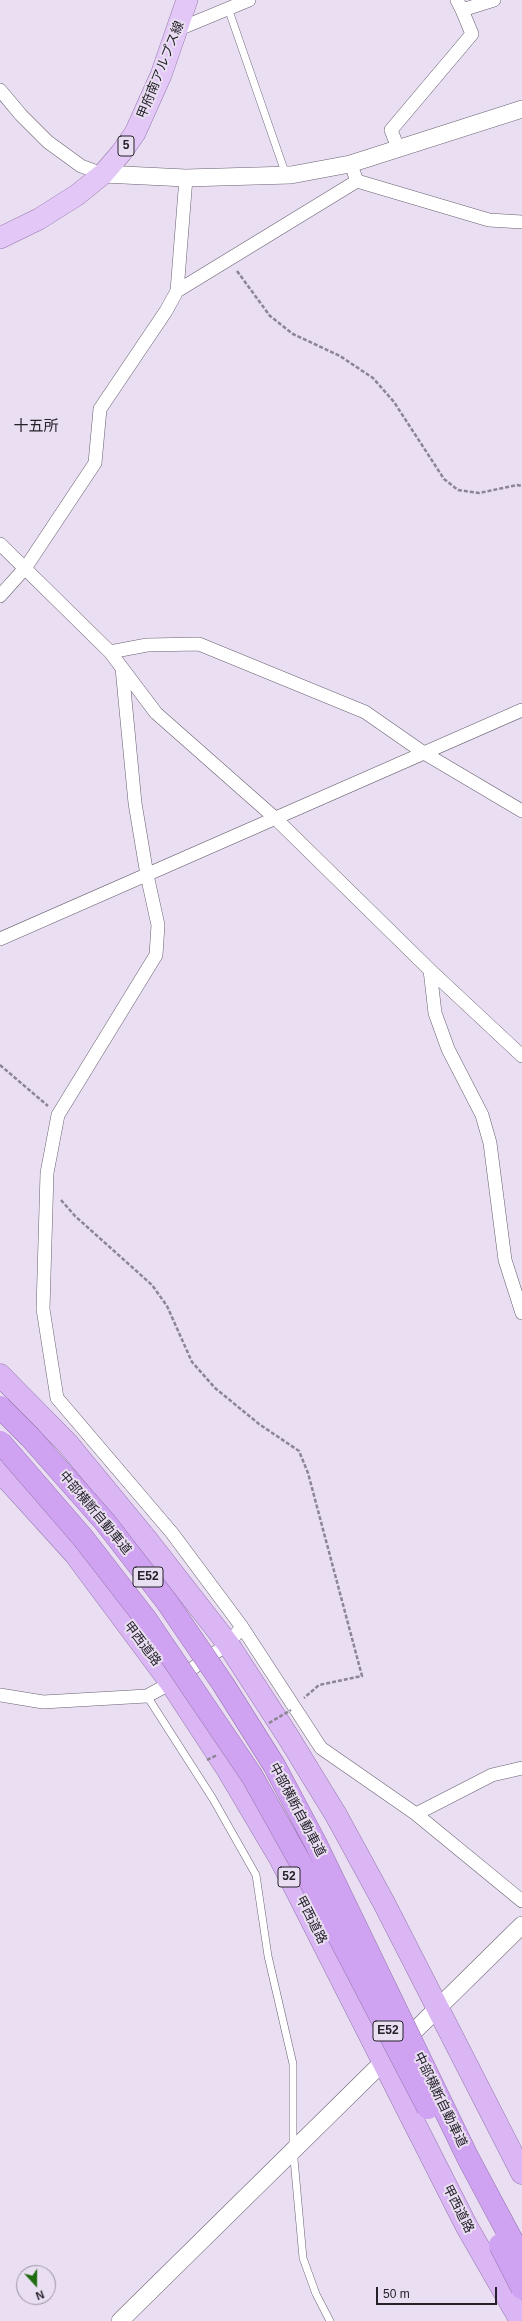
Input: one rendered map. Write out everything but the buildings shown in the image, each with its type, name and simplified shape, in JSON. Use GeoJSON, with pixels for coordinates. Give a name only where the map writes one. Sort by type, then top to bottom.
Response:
{"type":"FeatureCollection","features":[{"type":"Feature","properties":{"kind":"highway"},"geometry":{"type":"LineString","coordinates":[[0,1375],[73,1450],[147,1540],[228,1644],[287,1735],[336,1815],[438,2006],[522,2173]]}},
{"type":"Feature","properties":{"kind":"highway","name":"中部横断自動車道"},"geometry":{"type":"LineString","coordinates":[[0,1407],[30,1438],[105,1522],[167,1602],[223,1684],[274,1765],[316,1844],[468,2158],[522,2259]]}},
{"type":"Feature","properties":{"kind":"highway","name":"中部横断自動車道"},"geometry":{"type":"LineString","coordinates":[[0,1442],[83,1538],[145,1618],[252,1776],[298,1860],[522,2288]]}},
{"type":"Feature","properties":{"kind":"highway","name":"甲西道路"},"geometry":{"type":"LineString","coordinates":[[0,1470],[75,1554],[171,1683],[226,1767],[281,1860],[467,2227],[521,2321]]}},
{"type":"Feature","properties":{"kind":"main road","name":"甲府南アルプス線"},"geometry":{"type":"LineString","coordinates":[[0,238],[40,219],[77,195],[103,174],[135,133],[161,75],[179,29],[187,0]]}},
{"type":"Feature","properties":{"kind":"street"},"geometry":{"type":"LineString","coordinates":[[179,29],[250,0]]}},
{"type":"Feature","properties":{"kind":"street"},"geometry":{"type":"LineString","coordinates":[[398,148],[391,130],[472,34],[460,5],[494,0]]}},
{"type":"Feature","properties":{"kind":"street"},"geometry":{"type":"LineString","coordinates":[[0,90],[21,115],[48,142],[81,166],[103,174],[186,178],[286,175],[350,164],[522,109]]}},
{"type":"Feature","properties":{"kind":"street"},"geometry":{"type":"LineString","coordinates":[[350,164],[357,181]]}},
{"type":"Feature","properties":{"kind":"street"},"geometry":{"type":"LineString","coordinates":[[0,596],[26,567],[95,463],[100,409],[166,311],[176,291],[186,178]]}},
{"type":"Feature","properties":{"kind":"street"},"geometry":{"type":"LineString","coordinates":[[176,291],[357,181],[489,220],[522,222]]}},
{"type":"Feature","properties":{"kind":"street"},"geometry":{"type":"LineString","coordinates":[[0,544],[26,567],[110,652],[156,712],[275,818],[430,970],[522,1056]]}},
{"type":"Feature","properties":{"kind":"street"},"geometry":{"type":"LineString","coordinates":[[110,652],[147,645],[199,644],[365,712],[424,753],[522,811]]}},
{"type":"Feature","properties":{"kind":"street"},"geometry":{"type":"LineString","coordinates":[[122,668],[135,803],[147,875],[158,925],[156,955],[58,1115],[46,1183],[43,1309],[57,1398],[172,1533],[242,1627],[321,1748],[416,1814],[522,1901]]}},
{"type":"Feature","properties":{"kind":"street"},"geometry":{"type":"LineString","coordinates":[[0,939],[522,710]]}},
{"type":"Feature","properties":{"kind":"street"},"geometry":{"type":"LineString","coordinates":[[430,970],[435,1013],[448,1050],[482,1115],[490,1143],[505,1260],[522,1313]]}},
{"type":"Feature","properties":{"kind":"street"},"geometry":{"type":"LineString","coordinates":[[0,1695],[43,1702],[147,1696],[171,1683],[228,1644],[242,1627]]}},
{"type":"Feature","properties":{"kind":"street"},"geometry":{"type":"LineString","coordinates":[[416,1814],[492,1776],[522,1768]]}},
{"type":"Feature","properties":{"kind":"street"},"geometry":{"type":"LineString","coordinates":[[120,2321],[438,2006],[522,1925]]}},
{"type":"Feature","properties":{"kind":"lane"},"geometry":{"type":"LineString","coordinates":[[228,8],[286,175]]}},
{"type":"Feature","properties":{"kind":"lane"},"geometry":{"type":"LineString","coordinates":[[147,1696],[213,1799],[256,1875],[268,1956],[293,2064],[294,2148],[303,2258],[316,2294],[330,2321]]}},
{"type":"Feature","properties":{"kind":"path"},"geometry":{"type":"LineString","coordinates":[[228,259],[270,316],[293,334],[340,356],[373,378],[394,402],[444,479],[458,490],[479,493],[517,485],[522,486]]}},
{"type":"Feature","properties":{"kind":"path"},"geometry":{"type":"LineString","coordinates":[[0,1065],[58,1115]]}},
{"type":"Feature","properties":{"kind":"path"},"geometry":{"type":"LineString","coordinates":[[46,1183],[75,1216],[152,1285],[167,1306],[192,1362],[215,1388],[259,1424],[299,1451],[308,1472],[362,1676],[319,1685],[294,1707]]}},
{"type":"Feature","properties":{"kind":"district","name":"十五所"},"geometry":{"type":"Point","coordinates":[36,427]}}]}
